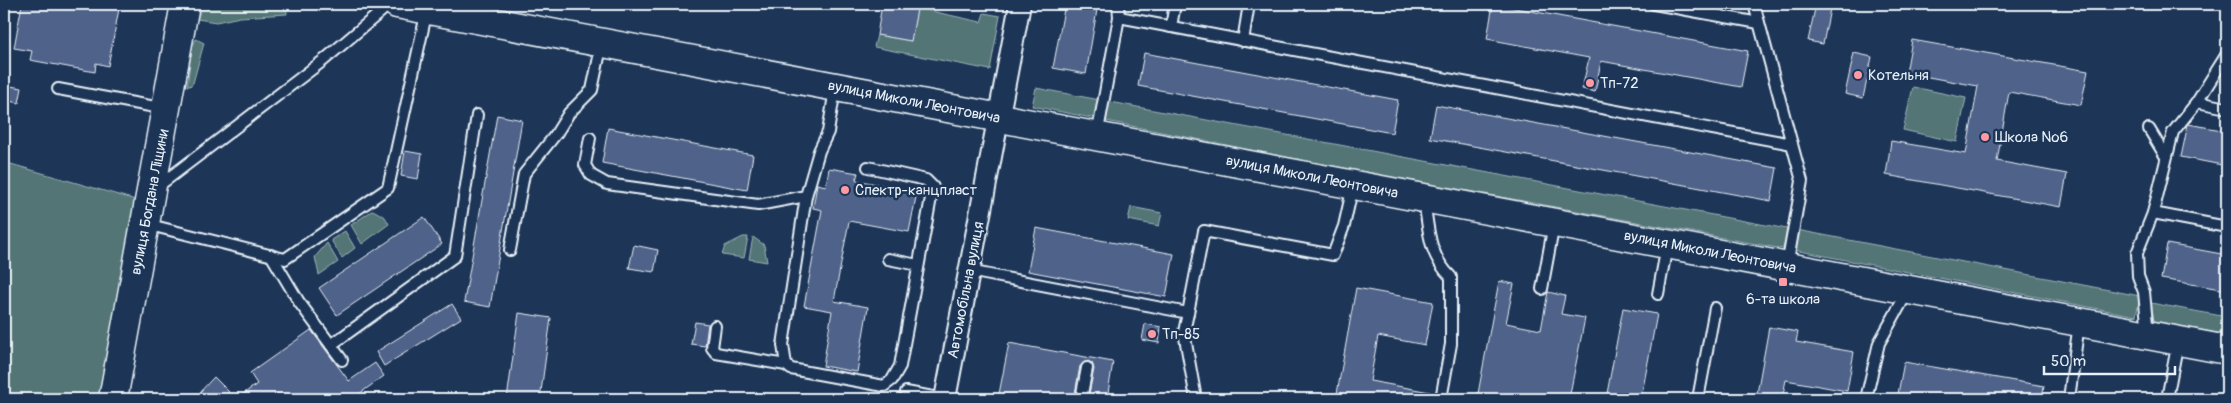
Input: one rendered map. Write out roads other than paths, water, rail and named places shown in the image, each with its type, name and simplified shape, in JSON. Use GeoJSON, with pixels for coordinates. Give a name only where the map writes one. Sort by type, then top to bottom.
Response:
{"type":"FeatureCollection","features":[{"type":"Feature","properties":{"kind":"street","name":"вулиця Богдана Ліщини"},"geometry":{"type":"LineString","coordinates":[[113,399],[185,4]]}},
{"type":"Feature","properties":{"kind":"street","name":"вулиця Миколи Леонтовича"},"geometry":{"type":"LineString","coordinates":[[397,4],[2227,350]]}},
{"type":"Feature","properties":{"kind":"street","name":"Автомобільна вулиця"},"geometry":{"type":"LineString","coordinates":[[944,399],[1020,4]]}},
{"type":"Feature","properties":{"kind":"lane"},"geometry":{"type":"LineString","coordinates":[[152,191],[324,60],[390,4]]}},
{"type":"Feature","properties":{"kind":"lane"},"geometry":{"type":"LineString","coordinates":[[1097,136],[1119,17],[1118,4]]}},
{"type":"Feature","properties":{"kind":"lane"},"geometry":{"type":"LineString","coordinates":[[1171,27],[1176,4]]}},
{"type":"Feature","properties":{"kind":"lane"},"geometry":{"type":"LineString","coordinates":[[1243,41],[1249,4]]}},
{"type":"Feature","properties":{"kind":"lane"},"geometry":{"type":"LineString","coordinates":[[1654,4],[1759,23]]}},
{"type":"Feature","properties":{"kind":"lane"},"geometry":{"type":"LineString","coordinates":[[1754,4],[1802,181],[1787,267]]}},
{"type":"Feature","properties":{"kind":"lane"},"geometry":{"type":"LineString","coordinates":[[146,224],[285,259],[388,188],[427,9]]}},
{"type":"Feature","properties":{"kind":"lane"},"geometry":{"type":"LineString","coordinates":[[1119,17],[1792,144]]}},
{"type":"Feature","properties":{"kind":"lane"},"geometry":{"type":"LineString","coordinates":[[510,250],[524,174],[556,134],[569,113],[592,90],[602,42]]}},
{"type":"Feature","properties":{"kind":"lane"},"geometry":{"type":"LineString","coordinates":[[2148,335],[2144,292],[2138,276],[2137,253],[2153,213],[2173,132],[2197,102],[2227,54]]}},
{"type":"Feature","properties":{"kind":"lane"},"geometry":{"type":"LineString","coordinates":[[786,365],[783,345],[806,196],[828,132],[835,87]]}},
{"type":"Feature","properties":{"kind":"lane"},"geometry":{"type":"LineString","coordinates":[[58,89],[167,109]]}},
{"type":"Feature","properties":{"kind":"lane"},"geometry":{"type":"LineString","coordinates":[[2197,102],[2227,108]]}},
{"type":"Feature","properties":{"kind":"lane"},"geometry":{"type":"LineString","coordinates":[[331,344],[454,256],[476,115]]}},
{"type":"Feature","properties":{"kind":"lane"},"geometry":{"type":"LineString","coordinates":[[2150,129],[2166,158]]}},
{"type":"Feature","properties":{"kind":"lane"},"geometry":{"type":"LineString","coordinates":[[590,138],[585,166],[591,175],[607,184],[758,205],[806,196]]}},
{"type":"Feature","properties":{"kind":"lane"},"geometry":{"type":"LineString","coordinates":[[715,326],[712,348],[716,353],[786,365],[791,369],[884,386],[892,380],[900,366],[933,187],[926,180],[868,167]]}},
{"type":"Feature","properties":{"kind":"lane"},"geometry":{"type":"LineString","coordinates":[[1196,399],[1184,332],[1204,230],[1333,255],[1344,226],[1354,185]]}},
{"type":"Feature","properties":{"kind":"lane"},"geometry":{"type":"LineString","coordinates":[[1424,198],[1434,253],[1439,265],[1451,277],[1451,344],[1440,399]]}},
{"type":"Feature","properties":{"kind":"lane"},"geometry":{"type":"LineString","coordinates":[[2153,213],[2227,227]]}},
{"type":"Feature","properties":{"kind":"lane"},"geometry":{"type":"LineString","coordinates":[[1542,289],[1554,223]]}},
{"type":"Feature","properties":{"kind":"lane"},"geometry":{"type":"LineString","coordinates":[[1658,294],[1667,244]]}},
{"type":"Feature","properties":{"kind":"lane"},"geometry":{"type":"LineString","coordinates":[[271,255],[300,302],[342,360]]}},
{"type":"Feature","properties":{"kind":"lane"},"geometry":{"type":"LineString","coordinates":[[888,260],[918,266]]}},
{"type":"Feature","properties":{"kind":"lane"},"geometry":{"type":"LineString","coordinates":[[970,271],[1188,313]]}},
{"type":"Feature","properties":{"kind":"lane"},"geometry":{"type":"LineString","coordinates":[[1866,399],[1879,343],[1908,290]]}},
{"type":"Feature","properties":{"kind":"lane"},"geometry":{"type":"LineString","coordinates":[[1698,399],[1715,308]]}},
{"type":"Feature","properties":{"kind":"lane"},"geometry":{"type":"LineString","coordinates":[[2069,399],[2079,322]]}},
{"type":"Feature","properties":{"kind":"lane"},"geometry":{"type":"LineString","coordinates":[[2167,399],[2178,341]]}},
{"type":"Feature","properties":{"kind":"lane"},"geometry":{"type":"LineString","coordinates":[[1081,399],[1087,368]]}},
{"type":"Feature","properties":{"kind":"lane"},"geometry":{"type":"LineString","coordinates":[[906,392],[944,399]]}},
{"type":"Feature","properties":{"kind":"place","name":"Котельня"},"geometry":{"type":"Point","coordinates":[1858,75]}},
{"type":"Feature","properties":{"kind":"place","name":"Тп-72"},"geometry":{"type":"Point","coordinates":[1590,83]}},
{"type":"Feature","properties":{"kind":"place","name":"Школа №6"},"geometry":{"type":"Point","coordinates":[1985,137]}},
{"type":"Feature","properties":{"kind":"place","name":"Спектр-канцпласт"},"geometry":{"type":"Point","coordinates":[845,190]}},
{"type":"Feature","properties":{"kind":"place","name":"6-та школа"},"geometry":{"type":"Point","coordinates":[1783,282]}},
{"type":"Feature","properties":{"kind":"place","name":"Тп-85"},"geometry":{"type":"Point","coordinates":[1152,334]}}]}
